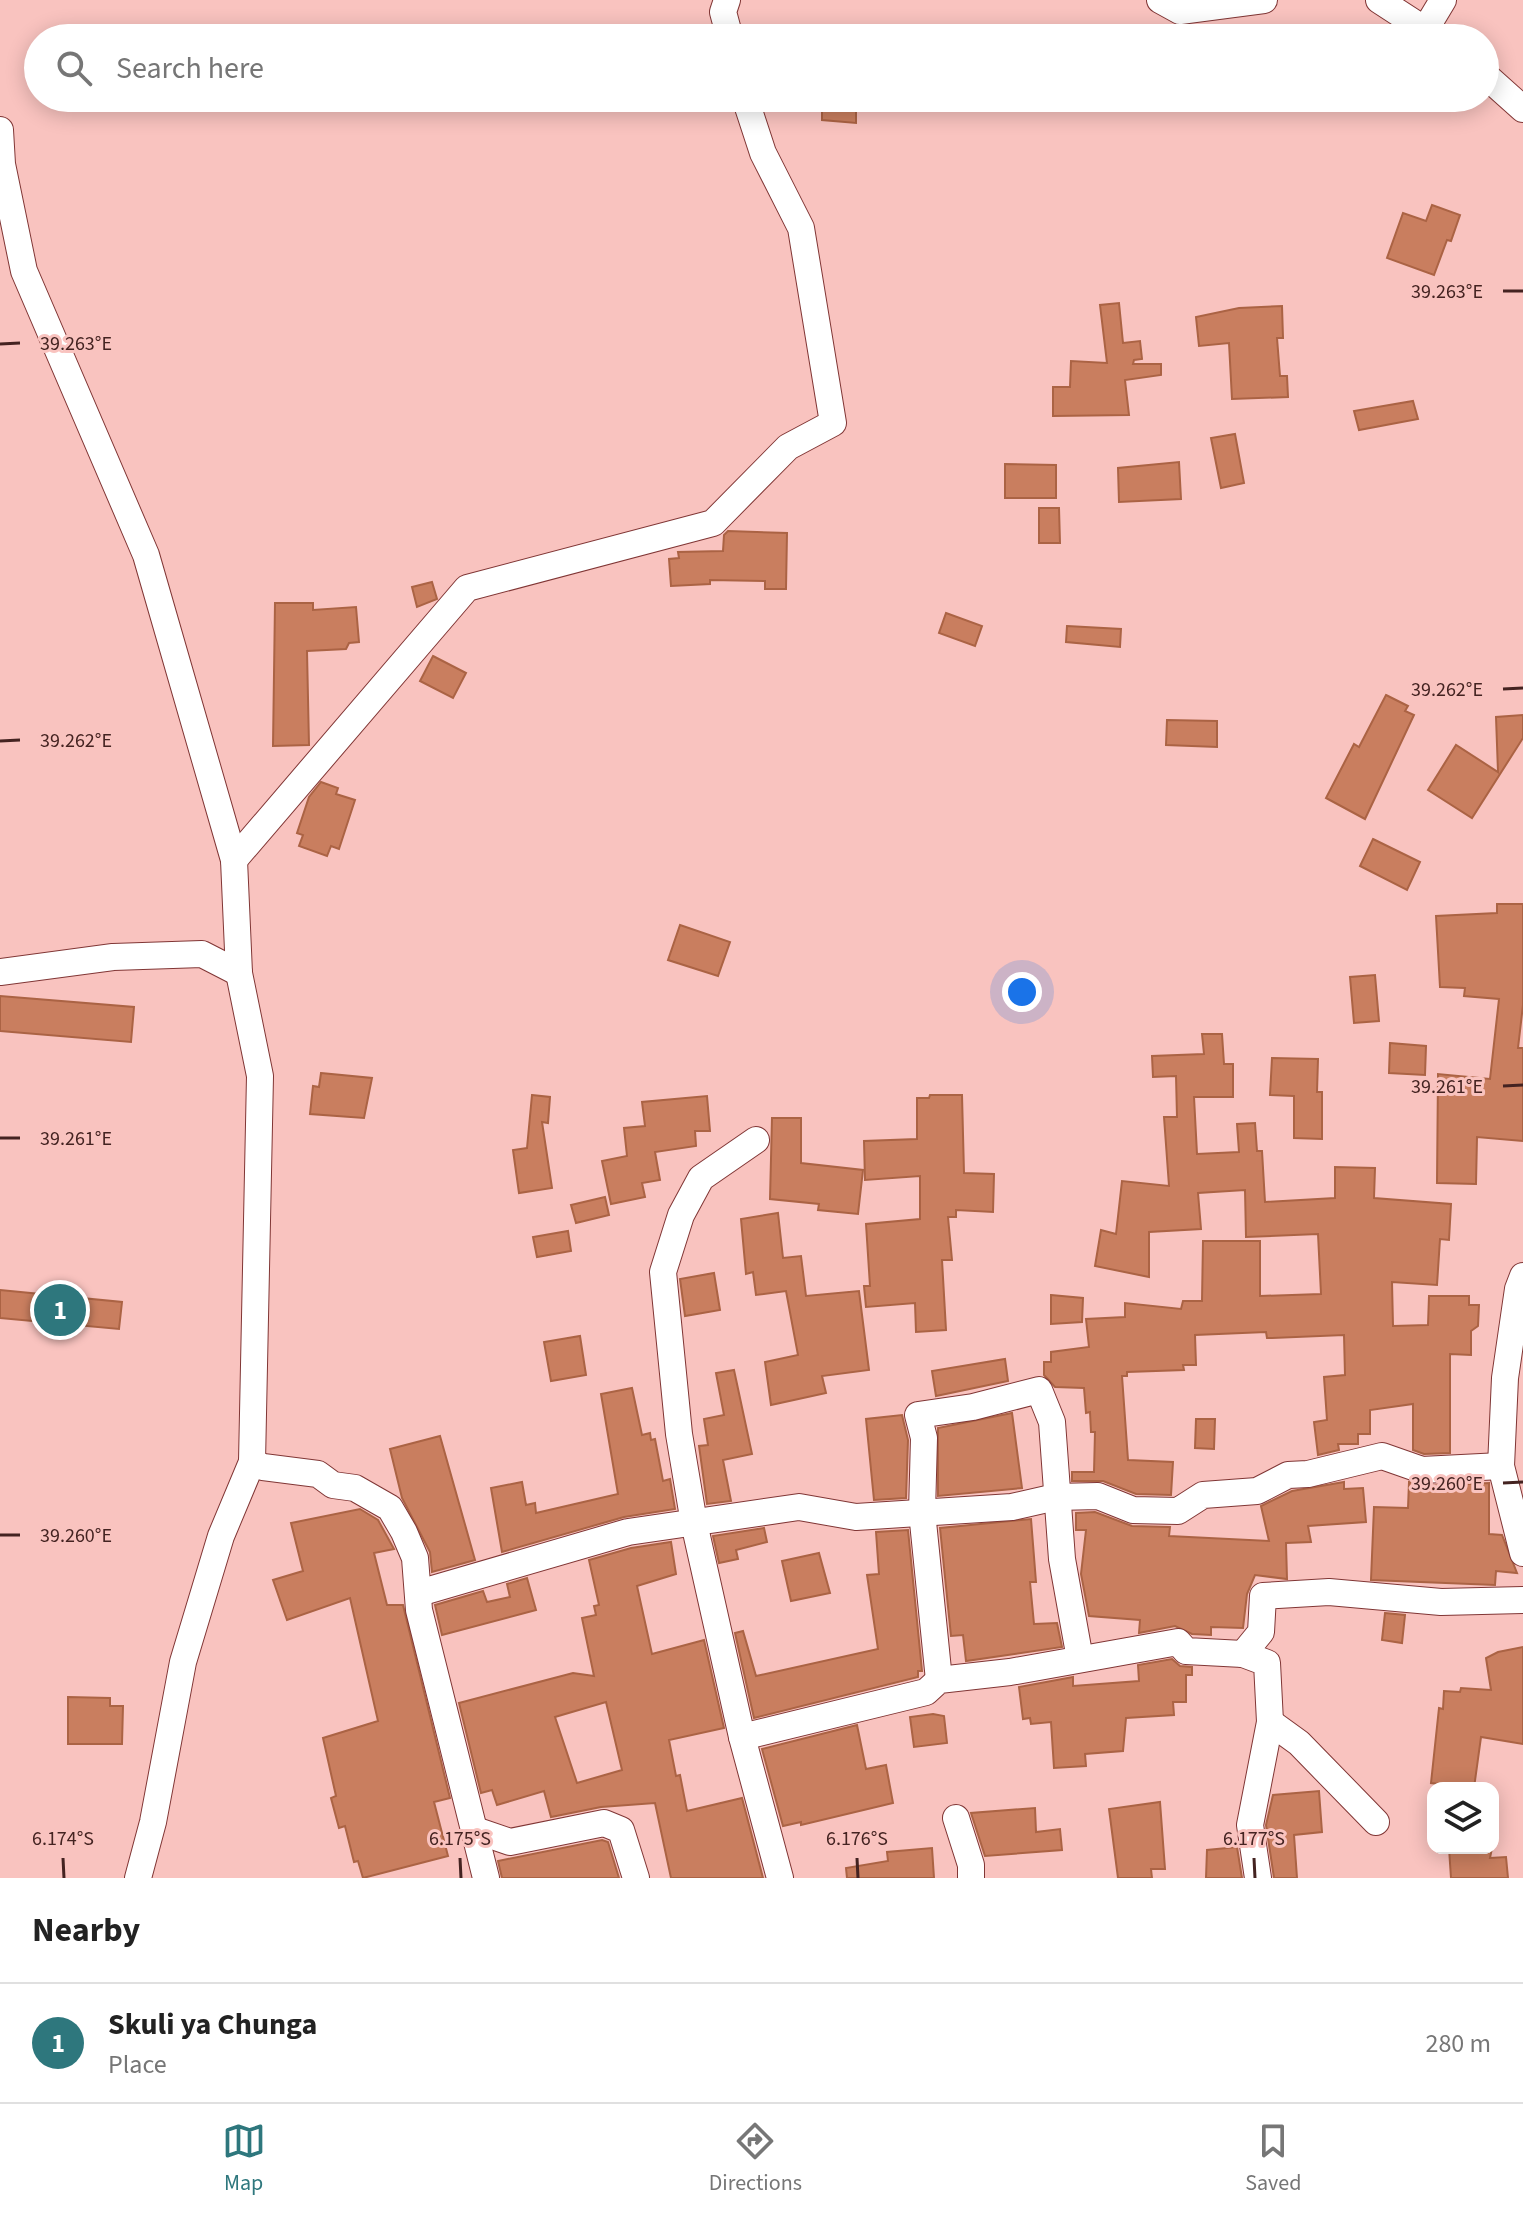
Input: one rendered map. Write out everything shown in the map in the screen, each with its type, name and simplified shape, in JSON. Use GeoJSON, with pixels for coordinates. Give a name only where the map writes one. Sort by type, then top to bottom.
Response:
{"type":"FeatureCollection","features":[{"type":"Feature","properties":{"kind":"street"},"geometry":{"type":"LineString","coordinates":[[726,24],[723,12],[727,0]]}},
{"type":"Feature","properties":{"kind":"street"},"geometry":{"type":"LineString","coordinates":[[1160,0],[1180,11],[1264,0]]}},
{"type":"Feature","properties":{"kind":"street"},"geometry":{"type":"LineString","coordinates":[[1379,0],[1416,24]]}},
{"type":"Feature","properties":{"kind":"street"},"geometry":{"type":"LineString","coordinates":[[1435,24],[1443,0]]}},
{"type":"Feature","properties":{"kind":"street"},"geometry":{"type":"LineString","coordinates":[[1499,88],[1523,109]]}},
{"type":"Feature","properties":{"kind":"street"},"geometry":{"type":"LineString","coordinates":[[234,860],[467,588],[713,523],[788,447],[833,423],[801,228],[763,153],[750,112]]}},
{"type":"Feature","properties":{"kind":"street"},"geometry":{"type":"LineString","coordinates":[[0,130],[2,164],[24,271],[146,555],[234,860],[239,973],[260,1076],[252,1462],[221,1536],[183,1662],[153,1822],[138,1878]]}},
{"type":"Feature","properties":{"kind":"street"},"geometry":{"type":"LineString","coordinates":[[0,972],[113,957],[202,954],[239,973]]}},
{"type":"Feature","properties":{"kind":"street"},"geometry":{"type":"LineString","coordinates":[[756,1140],[701,1178],[681,1215],[663,1272],[679,1434],[694,1523],[742,1737],[780,1878]]}},
{"type":"Feature","properties":{"kind":"street"},"geometry":{"type":"LineString","coordinates":[[1523,1276],[1518,1289],[1505,1378],[1501,1466],[1523,1553]]}},
{"type":"Feature","properties":{"kind":"street"},"geometry":{"type":"LineString","coordinates":[[939,1680],[922,1512],[924,1438],[918,1415],[973,1407],[1039,1390],[1052,1422],[1065,1578],[1080,1659]]}},
{"type":"Feature","properties":{"kind":"street"},"geometry":{"type":"LineString","coordinates":[[419,1593],[628,1532],[799,1507],[856,1517],[1012,1507],[1056,1497],[1098,1496],[1133,1510],[1178,1511],[1203,1495],[1257,1491],[1288,1475],[1382,1456],[1422,1470],[1501,1466]]}},
{"type":"Feature","properties":{"kind":"street"},"geometry":{"type":"LineString","coordinates":[[252,1462],[263,1467],[318,1474],[333,1485],[355,1488],[390,1508],[411,1546],[419,1610],[486,1878]]}},
{"type":"Feature","properties":{"kind":"street"},"geometry":{"type":"LineString","coordinates":[[1243,1654],[1261,1632],[1263,1596],[1329,1592],[1441,1602],[1523,1600]]}},
{"type":"Feature","properties":{"kind":"street"},"geometry":{"type":"LineString","coordinates":[[742,1737],[926,1692],[939,1680],[1178,1642],[1186,1651],[1243,1654],[1267,1663],[1270,1722],[1250,1825],[1258,1878]]}},
{"type":"Feature","properties":{"kind":"street"},"geometry":{"type":"LineString","coordinates":[[1270,1722],[1299,1743],[1376,1822]]}},
{"type":"Feature","properties":{"kind":"street"},"geometry":{"type":"LineString","coordinates":[[956,1818],[971,1865],[971,1878]]}},
{"type":"Feature","properties":{"kind":"street"},"geometry":{"type":"LineString","coordinates":[[475,1830],[510,1842],[604,1823],[621,1830],[636,1878]]}},
{"type":"Feature","properties":{"kind":"building"},"geometry":{"type":"Polygon","coordinates":[[[822,112],[856,112],[856,123],[822,120],[822,112]]]}},
{"type":"Feature","properties":{"kind":"building"},"geometry":{"type":"Polygon","coordinates":[[[1432,205],[1460,215],[1434,275],[1387,258],[1403,213],[1426,221],[1432,205]]]}},
{"type":"Feature","properties":{"kind":"building"},"geometry":{"type":"Polygon","coordinates":[[[1119,303],[1123,343],[1140,341],[1142,359],[1134,360],[1133,364],[1161,364],[1161,375],[1125,380],[1129,415],[1053,416],[1053,387],[1070,387],[1071,361],[1107,363],[1100,305],[1119,303]]]}},
{"type":"Feature","properties":{"kind":"building"},"geometry":{"type":"Polygon","coordinates":[[[1282,306],[1283,338],[1277,338],[1280,376],[1287,376],[1288,397],[1232,399],[1229,343],[1199,346],[1196,317],[1239,308],[1282,306]]]}},
{"type":"Feature","properties":{"kind":"building"},"geometry":{"type":"Polygon","coordinates":[[[1413,401],[1418,419],[1359,430],[1354,411],[1413,401]]]}},
{"type":"Feature","properties":{"kind":"building"},"geometry":{"type":"Polygon","coordinates":[[[1235,434],[1244,483],[1221,488],[1211,438],[1235,434]]]}},
{"type":"Feature","properties":{"kind":"building"},"geometry":{"type":"Polygon","coordinates":[[[1179,462],[1181,499],[1119,502],[1118,468],[1179,462]]]}},
{"type":"Feature","properties":{"kind":"building"},"geometry":{"type":"Polygon","coordinates":[[[1005,464],[1056,465],[1056,498],[1005,498],[1005,464]]]}},
{"type":"Feature","properties":{"kind":"building"},"geometry":{"type":"Polygon","coordinates":[[[1039,508],[1059,508],[1060,543],[1039,543],[1039,508]]]}},
{"type":"Feature","properties":{"kind":"building"},"geometry":{"type":"Polygon","coordinates":[[[728,531],[787,533],[786,589],[765,589],[765,581],[710,580],[710,584],[671,586],[669,559],[679,558],[678,552],[723,551],[724,535],[728,531]]]}},
{"type":"Feature","properties":{"kind":"building"},"geometry":{"type":"Polygon","coordinates":[[[432,582],[437,599],[417,607],[412,587],[432,582]]]}},
{"type":"Feature","properties":{"kind":"building"},"geometry":{"type":"Polygon","coordinates":[[[275,603],[313,603],[313,610],[356,607],[359,642],[349,643],[346,649],[307,651],[309,745],[273,746],[275,603]]]}},
{"type":"Feature","properties":{"kind":"building"},"geometry":{"type":"Polygon","coordinates":[[[946,613],[982,626],[975,646],[939,633],[946,613]]]}},
{"type":"Feature","properties":{"kind":"building"},"geometry":{"type":"Polygon","coordinates":[[[1067,626],[1121,629],[1120,647],[1066,642],[1067,626]]]}},
{"type":"Feature","properties":{"kind":"building"},"geometry":{"type":"Polygon","coordinates":[[[433,656],[466,673],[453,698],[420,681],[433,656]]]}},
{"type":"Feature","properties":{"kind":"building"},"geometry":{"type":"Polygon","coordinates":[[[1386,695],[1408,706],[1405,711],[1414,715],[1365,819],[1326,798],[1354,744],[1359,747],[1386,695]]]}},
{"type":"Feature","properties":{"kind":"building"},"geometry":{"type":"Polygon","coordinates":[[[1523,715],[1523,738],[1472,818],[1428,790],[1456,745],[1498,772],[1496,717],[1523,715]]]}},
{"type":"Feature","properties":{"kind":"building"},"geometry":{"type":"Polygon","coordinates":[[[1167,720],[1217,721],[1217,747],[1166,745],[1167,720]]]}},
{"type":"Feature","properties":{"kind":"building"},"geometry":{"type":"Polygon","coordinates":[[[321,782],[338,788],[336,794],[355,800],[339,849],[331,846],[327,856],[299,846],[303,835],[297,833],[309,797],[321,782]]]}},
{"type":"Feature","properties":{"kind":"building"},"geometry":{"type":"Polygon","coordinates":[[[1373,839],[1420,862],[1407,890],[1360,866],[1373,839]]]}},
{"type":"Feature","properties":{"kind":"building"},"geometry":{"type":"Polygon","coordinates":[[[1497,904],[1523,904],[1523,1005],[1518,1048],[1523,1048],[1523,1141],[1477,1137],[1476,1184],[1437,1183],[1438,1074],[1490,1079],[1499,999],[1464,996],[1465,988],[1440,987],[1436,916],[1497,913],[1497,904]]]}},
{"type":"Feature","properties":{"kind":"building"},"geometry":{"type":"Polygon","coordinates":[[[680,925],[730,942],[718,976],[668,960],[680,925]]]}},
{"type":"Feature","properties":{"kind":"building"},"geometry":{"type":"Polygon","coordinates":[[[1375,975],[1379,1021],[1354,1023],[1350,977],[1375,975]]]}},
{"type":"Feature","properties":{"kind":"building"},"geometry":{"type":"Polygon","coordinates":[[[0,996],[134,1007],[131,1042],[0,1031],[0,996]]]}},
{"type":"Feature","properties":{"kind":"building"},"geometry":{"type":"Polygon","coordinates":[[[1202,1034],[1222,1034],[1224,1064],[1233,1064],[1233,1097],[1194,1097],[1197,1154],[1239,1152],[1237,1124],[1255,1123],[1257,1151],[1262,1151],[1265,1202],[1335,1198],[1335,1167],[1375,1168],[1374,1198],[1451,1204],[1449,1240],[1440,1239],[1437,1285],[1392,1282],[1393,1326],[1428,1325],[1429,1296],[1469,1296],[1469,1305],[1479,1305],[1478,1326],[1471,1331],[1471,1355],[1450,1354],[1450,1453],[1424,1454],[1413,1450],[1413,1404],[1370,1410],[1370,1434],[1358,1434],[1358,1444],[1338,1444],[1339,1450],[1318,1455],[1314,1422],[1327,1420],[1324,1377],[1345,1375],[1344,1335],[1267,1338],[1266,1332],[1195,1335],[1196,1365],[1183,1365],[1184,1370],[1127,1372],[1127,1376],[1122,1376],[1128,1460],[1173,1462],[1171,1495],[1136,1494],[1103,1481],[1072,1481],[1072,1472],[1094,1472],[1095,1432],[1091,1432],[1090,1412],[1086,1413],[1084,1388],[1055,1387],[1044,1375],[1044,1362],[1051,1362],[1051,1352],[1089,1347],[1086,1319],[1125,1317],[1125,1303],[1181,1309],[1183,1301],[1202,1301],[1203,1241],[1260,1241],[1260,1296],[1321,1294],[1318,1234],[1246,1237],[1245,1190],[1198,1193],[1201,1229],[1149,1232],[1149,1277],[1095,1266],[1101,1230],[1116,1234],[1122,1181],[1169,1186],[1164,1117],[1177,1117],[1176,1076],[1153,1077],[1152,1056],[1204,1054],[1202,1034]]]}},
{"type":"Feature","properties":{"kind":"building"},"geometry":{"type":"Polygon","coordinates":[[[1390,1043],[1426,1046],[1425,1075],[1389,1073],[1390,1043]]]}},
{"type":"Feature","properties":{"kind":"building"},"geometry":{"type":"Polygon","coordinates":[[[1272,1058],[1318,1059],[1317,1092],[1322,1092],[1322,1139],[1294,1138],[1294,1096],[1270,1095],[1272,1058]]]}},
{"type":"Feature","properties":{"kind":"building"},"geometry":{"type":"Polygon","coordinates":[[[321,1073],[372,1078],[364,1118],[310,1114],[313,1086],[319,1087],[321,1073]]]}},
{"type":"Feature","properties":{"kind":"building"},"geometry":{"type":"Polygon","coordinates":[[[532,1095],[550,1097],[548,1123],[542,1122],[552,1188],[519,1193],[513,1150],[527,1148],[532,1095]]]}},
{"type":"Feature","properties":{"kind":"building"},"geometry":{"type":"Polygon","coordinates":[[[930,1095],[962,1095],[964,1173],[994,1174],[993,1212],[956,1210],[956,1217],[948,1217],[952,1260],[942,1260],[946,1330],[916,1332],[915,1303],[866,1307],[864,1286],[870,1286],[866,1224],[920,1219],[920,1176],[865,1180],[864,1141],[917,1139],[917,1098],[929,1098],[930,1095]]]}},
{"type":"Feature","properties":{"kind":"building"},"geometry":{"type":"Polygon","coordinates":[[[707,1096],[710,1131],[695,1131],[696,1146],[655,1152],[660,1180],[642,1183],[645,1197],[611,1204],[602,1161],[627,1156],[624,1128],[645,1126],[642,1102],[707,1096]]]}},
{"type":"Feature","properties":{"kind":"building"},"geometry":{"type":"Polygon","coordinates":[[[772,1118],[801,1118],[801,1163],[863,1170],[858,1214],[818,1210],[819,1204],[770,1199],[772,1118]]]}},
{"type":"Feature","properties":{"kind":"building"},"geometry":{"type":"Polygon","coordinates":[[[605,1197],[609,1215],[576,1223],[571,1205],[605,1197]]]}},
{"type":"Feature","properties":{"kind":"building"},"geometry":{"type":"Polygon","coordinates":[[[778,1213],[783,1258],[801,1256],[806,1296],[859,1291],[869,1370],[822,1376],[826,1393],[771,1405],[765,1362],[798,1355],[786,1291],[756,1295],[753,1272],[746,1274],[741,1219],[778,1213]]]}},
{"type":"Feature","properties":{"kind":"building"},"geometry":{"type":"Polygon","coordinates":[[[568,1231],[571,1251],[537,1257],[533,1237],[568,1231]]]}},
{"type":"Feature","properties":{"kind":"building"},"geometry":{"type":"Polygon","coordinates":[[[714,1273],[720,1310],[685,1316],[680,1279],[714,1273]]]}},
{"type":"Feature","properties":{"kind":"building"},"geometry":{"type":"Polygon","coordinates":[[[0,1290],[122,1302],[119,1329],[0,1318],[0,1290]]]}},
{"type":"Feature","properties":{"kind":"building"},"geometry":{"type":"Polygon","coordinates":[[[1051,1295],[1083,1298],[1082,1322],[1051,1324],[1051,1295]]]}},
{"type":"Feature","properties":{"kind":"building"},"geometry":{"type":"Polygon","coordinates":[[[580,1336],[586,1375],[551,1381],[544,1342],[580,1336]]]}},
{"type":"Feature","properties":{"kind":"building"},"geometry":{"type":"Polygon","coordinates":[[[1005,1359],[1008,1381],[936,1396],[932,1371],[1005,1359]]]}},
{"type":"Feature","properties":{"kind":"building"},"geometry":{"type":"Polygon","coordinates":[[[734,1370],[752,1454],[723,1460],[731,1501],[707,1504],[699,1446],[708,1445],[704,1419],[724,1415],[716,1373],[734,1370]]]}},
{"type":"Feature","properties":{"kind":"building"},"geometry":{"type":"Polygon","coordinates":[[[632,1388],[642,1435],[650,1433],[651,1440],[655,1439],[663,1481],[670,1479],[675,1509],[624,1517],[502,1552],[491,1488],[522,1482],[526,1505],[535,1503],[536,1513],[618,1494],[601,1394],[632,1388]]]}},
{"type":"Feature","properties":{"kind":"building"},"geometry":{"type":"Polygon","coordinates":[[[1012,1413],[1022,1488],[938,1496],[938,1428],[1012,1413]]]}},
{"type":"Feature","properties":{"kind":"building"},"geometry":{"type":"Polygon","coordinates":[[[902,1415],[908,1440],[906,1498],[874,1500],[866,1419],[902,1415]]]}},
{"type":"Feature","properties":{"kind":"building"},"geometry":{"type":"Polygon","coordinates":[[[1196,1419],[1215,1419],[1214,1449],[1195,1448],[1196,1419]]]}},
{"type":"Feature","properties":{"kind":"building"},"geometry":{"type":"Polygon","coordinates":[[[440,1436],[475,1560],[432,1572],[430,1552],[402,1498],[390,1449],[440,1436]]]}},
{"type":"Feature","properties":{"kind":"building"},"geometry":{"type":"Polygon","coordinates":[[[1344,1482],[1344,1489],[1363,1488],[1366,1522],[1308,1526],[1311,1542],[1286,1543],[1287,1579],[1255,1575],[1247,1594],[1243,1628],[1211,1627],[1211,1635],[1192,1634],[1175,1626],[1139,1633],[1140,1620],[1089,1616],[1081,1574],[1086,1530],[1076,1530],[1076,1513],[1095,1512],[1132,1526],[1170,1527],[1169,1536],[1269,1541],[1261,1506],[1292,1491],[1344,1482]]]}},
{"type":"Feature","properties":{"kind":"building"},"geometry":{"type":"Polygon","coordinates":[[[1409,1482],[1423,1486],[1489,1483],[1489,1534],[1502,1535],[1517,1573],[1496,1571],[1495,1585],[1371,1580],[1374,1507],[1408,1508],[1409,1482]]]}},
{"type":"Feature","properties":{"kind":"building"},"geometry":{"type":"Polygon","coordinates":[[[360,1509],[378,1520],[394,1549],[374,1553],[387,1605],[403,1605],[450,1798],[434,1802],[448,1856],[363,1878],[358,1861],[354,1862],[345,1826],[339,1828],[331,1798],[336,1796],[323,1738],[378,1721],[350,1598],[287,1620],[273,1580],[303,1571],[291,1523],[360,1509]]]}},
{"type":"Feature","properties":{"kind":"building"},"geometry":{"type":"Polygon","coordinates":[[[1031,1519],[1036,1582],[1030,1582],[1034,1624],[1057,1623],[1062,1647],[966,1661],[963,1635],[951,1636],[940,1528],[1031,1519]]]}},
{"type":"Feature","properties":{"kind":"building"},"geometry":{"type":"Polygon","coordinates":[[[764,1528],[767,1542],[736,1550],[738,1559],[719,1563],[713,1536],[764,1528]]]}},
{"type":"Feature","properties":{"kind":"building"},"geometry":{"type":"Polygon","coordinates":[[[908,1530],[922,1671],[918,1671],[918,1677],[754,1718],[735,1633],[743,1631],[756,1676],[878,1649],[867,1575],[879,1574],[876,1532],[908,1530]]]}},
{"type":"Feature","properties":{"kind":"building"},"geometry":{"type":"Polygon","coordinates":[[[671,1542],[676,1574],[637,1586],[652,1654],[704,1640],[724,1728],[669,1740],[687,1811],[742,1798],[763,1878],[671,1878],[655,1803],[601,1807],[551,1817],[544,1791],[497,1805],[492,1790],[481,1793],[459,1703],[573,1673],[594,1676],[582,1618],[596,1615],[594,1606],[599,1605],[589,1560],[631,1548],[671,1542]],[[606,1702],[555,1717],[577,1783],[622,1770],[606,1702]]]}},
{"type":"Feature","properties":{"kind":"building"},"geometry":{"type":"Polygon","coordinates":[[[819,1553],[830,1593],[791,1601],[782,1561],[819,1553]]]}},
{"type":"Feature","properties":{"kind":"building"},"geometry":{"type":"Polygon","coordinates":[[[527,1578],[536,1610],[442,1635],[435,1605],[483,1591],[487,1602],[510,1597],[507,1584],[527,1578]]]}},
{"type":"Feature","properties":{"kind":"building"},"geometry":{"type":"Polygon","coordinates":[[[1385,1613],[1405,1615],[1402,1643],[1382,1640],[1385,1613]]]}},
{"type":"Feature","properties":{"kind":"building"},"geometry":{"type":"Polygon","coordinates":[[[1523,1647],[1523,1744],[1481,1737],[1475,1782],[1431,1782],[1439,1708],[1443,1709],[1444,1691],[1460,1692],[1461,1688],[1491,1690],[1486,1658],[1523,1647]]]}},
{"type":"Feature","properties":{"kind":"building"},"geometry":{"type":"Polygon","coordinates":[[[1172,1659],[1180,1666],[1192,1667],[1192,1675],[1186,1675],[1186,1702],[1173,1702],[1174,1715],[1126,1718],[1123,1751],[1085,1754],[1086,1766],[1054,1768],[1051,1722],[1031,1724],[1030,1718],[1023,1719],[1019,1687],[1073,1677],[1073,1686],[1139,1681],[1138,1665],[1172,1659]]]}},
{"type":"Feature","properties":{"kind":"building"},"geometry":{"type":"Polygon","coordinates":[[[68,1697],[110,1698],[110,1706],[123,1706],[122,1744],[68,1744],[68,1697]]]}},
{"type":"Feature","properties":{"kind":"building"},"geometry":{"type":"Polygon","coordinates":[[[944,1716],[947,1743],[914,1747],[910,1717],[944,1716]]]}},
{"type":"Feature","properties":{"kind":"building"},"geometry":{"type":"Polygon","coordinates":[[[857,1725],[866,1769],[886,1765],[893,1803],[801,1825],[801,1822],[783,1826],[762,1749],[857,1725]]]}},
{"type":"Feature","properties":{"kind":"building"},"geometry":{"type":"Polygon","coordinates":[[[1319,1791],[1322,1832],[1294,1835],[1297,1878],[1274,1878],[1266,1825],[1273,1795],[1319,1791]]]}},
{"type":"Feature","properties":{"kind":"building"},"geometry":{"type":"Polygon","coordinates":[[[1160,1802],[1165,1869],[1151,1869],[1152,1878],[1118,1878],[1109,1809],[1160,1802]]]}},
{"type":"Feature","properties":{"kind":"building"},"geometry":{"type":"Polygon","coordinates":[[[1035,1808],[1036,1832],[1060,1829],[1062,1850],[985,1856],[971,1813],[1035,1808]]]}},
{"type":"Feature","properties":{"kind":"building"},"geometry":{"type":"Polygon","coordinates":[[[602,1840],[608,1842],[619,1878],[502,1878],[498,1861],[602,1840]]]}},
{"type":"Feature","properties":{"kind":"building"},"geometry":{"type":"Polygon","coordinates":[[[1237,1847],[1242,1878],[1206,1878],[1207,1850],[1237,1847]]]}},
{"type":"Feature","properties":{"kind":"building"},"geometry":{"type":"Polygon","coordinates":[[[932,1848],[934,1878],[847,1878],[846,1868],[888,1861],[887,1852],[932,1848]]]}},
{"type":"Feature","properties":{"kind":"building"},"geometry":{"type":"Polygon","coordinates":[[[1449,1854],[1506,1857],[1508,1878],[1451,1878],[1449,1854]]]}},
{"type":"Feature","properties":{"kind":"place","name":"Skuli ya Chunga"},"geometry":{"type":"Point","coordinates":[60,1310]}}]}
